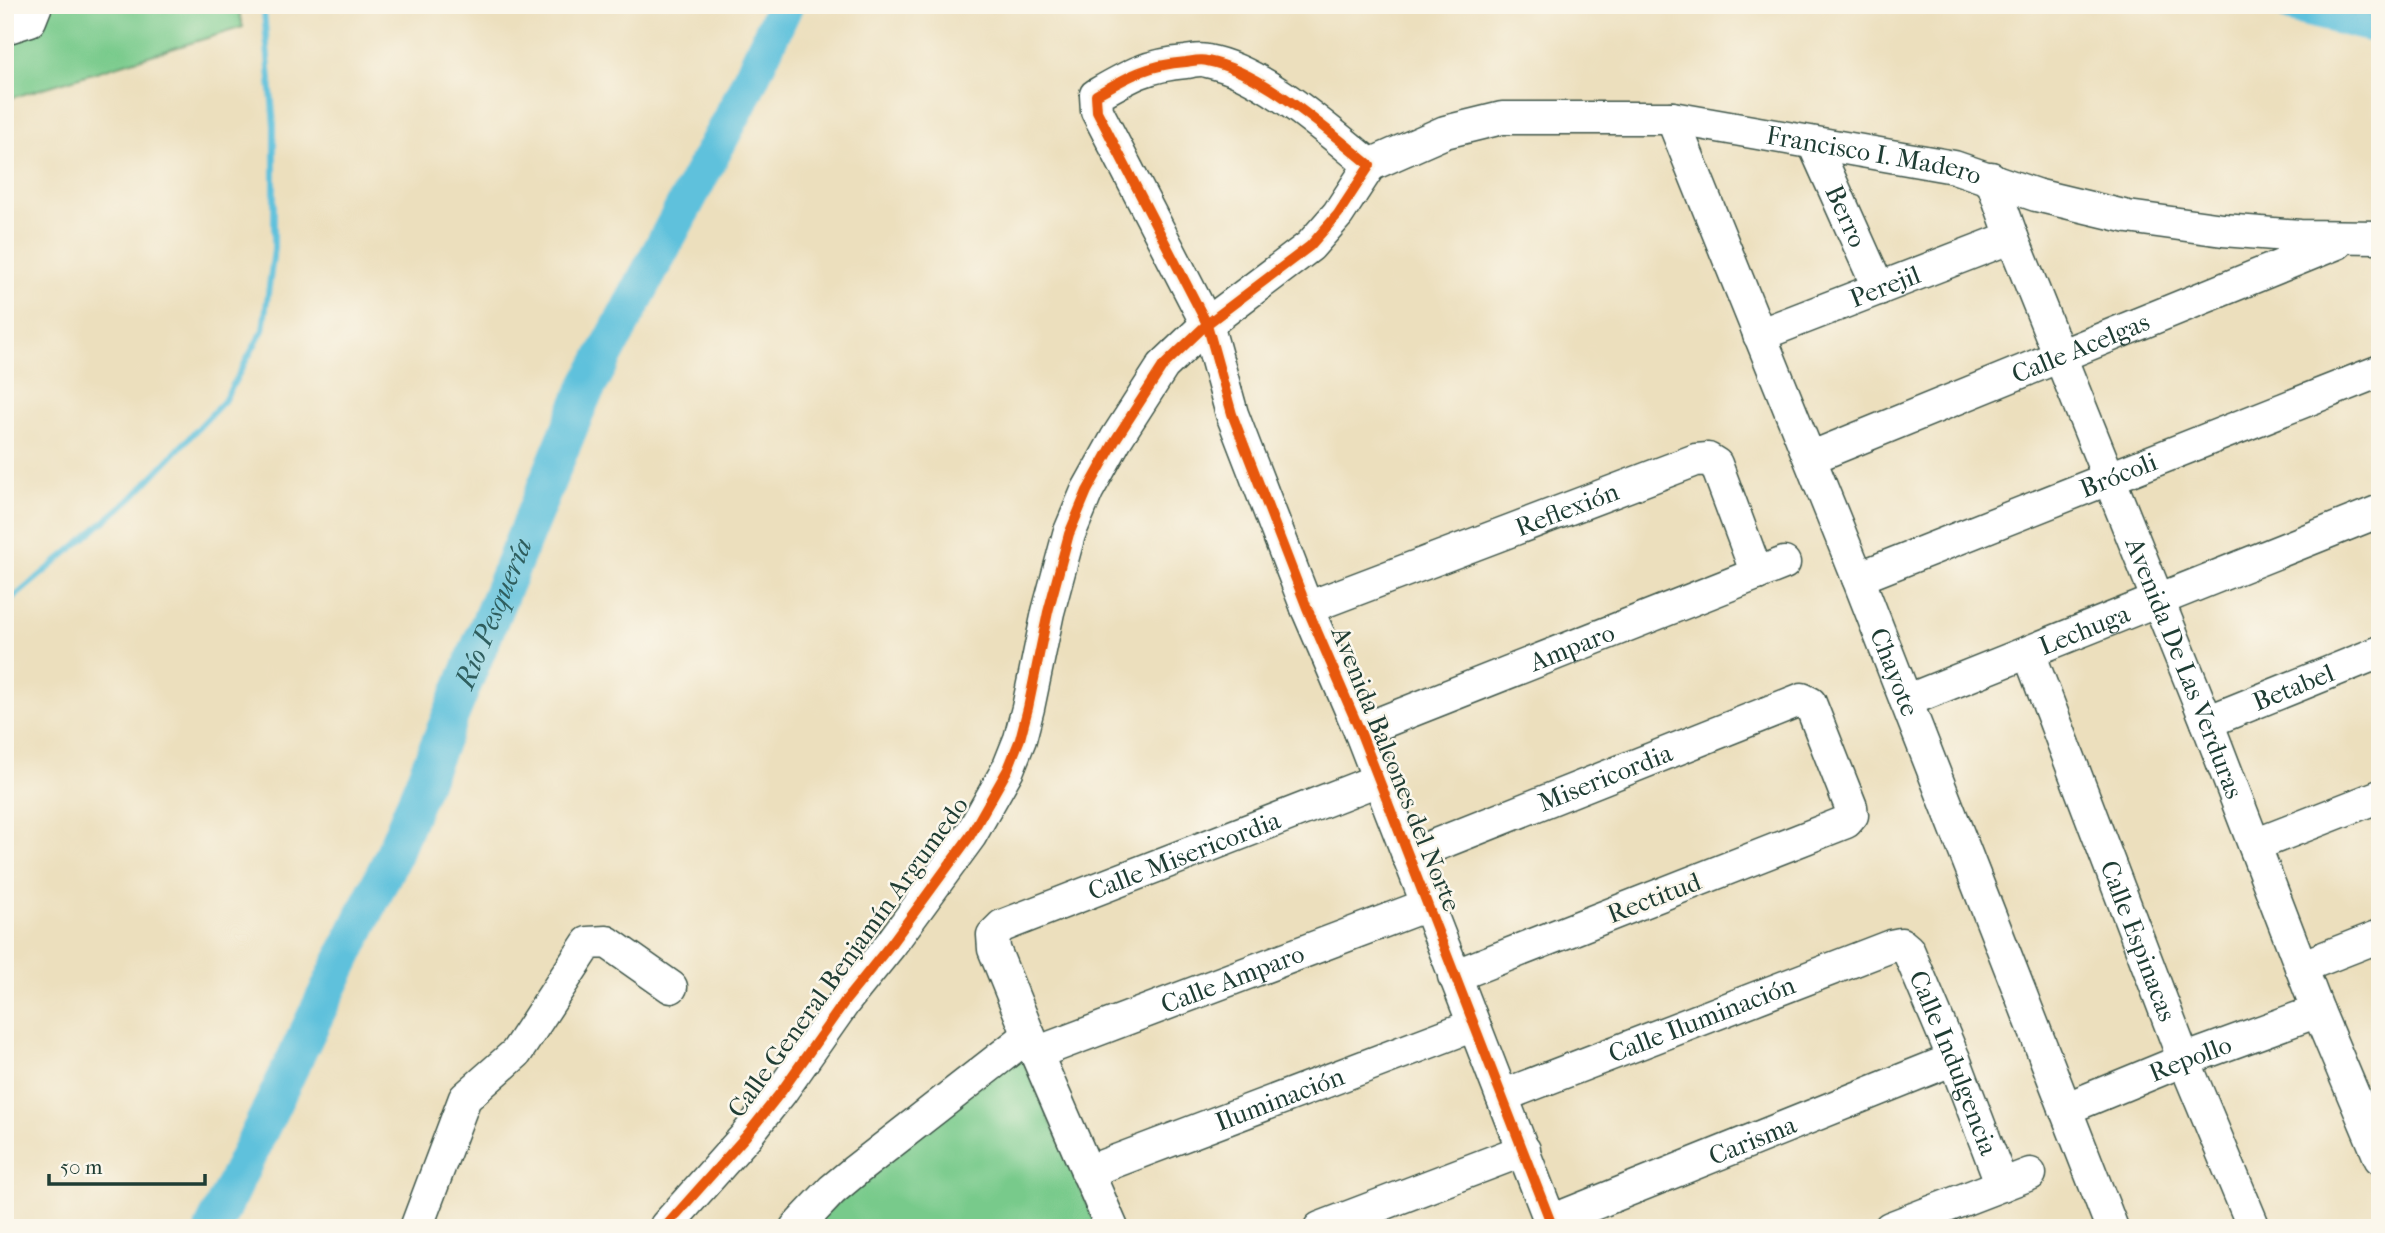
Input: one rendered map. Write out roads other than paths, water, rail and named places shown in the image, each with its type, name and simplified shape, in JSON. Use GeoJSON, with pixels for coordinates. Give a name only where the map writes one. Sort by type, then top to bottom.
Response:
{"type":"FeatureCollection","features":[{"type":"Feature","properties":{"kind":"street"},"geometry":{"type":"LineString","coordinates":[[5,28],[30,20],[36,5]]}},
{"type":"Feature","properties":{"kind":"street","name":"Avenida Balcones del Norte"},"geometry":{"type":"LineString","coordinates":[[1370,165],[1306,112],[1245,74],[1206,60],[1166,63],[1136,72],[1096,95],[1097,111],[1207,324],[1214,356],[1233,414],[1307,608],[1360,731],[1552,1224]]}},
{"type":"Feature","properties":{"kind":"street","name":"Francisco I. Madero"},"geometry":{"type":"LineString","coordinates":[[1370,165],[1445,132],[1502,118],[1672,118],[1814,144],[1922,160],[1991,178],[2036,195],[2128,217],[2223,230],[2300,236],[2366,237]]}},
{"type":"Feature","properties":{"kind":"street","name":"Chayote"},"geometry":{"type":"LineString","coordinates":[[1672,118],[1858,578],[2112,1228]]}},
{"type":"Feature","properties":{"kind":"street","name":"Berro"},"geometry":{"type":"LineString","coordinates":[[1814,144],[1879,289]]}},
{"type":"Feature","properties":{"kind":"street","name":"Calle General Benjamín Argumedo"},"geometry":{"type":"LineString","coordinates":[[666,1226],[781,1092],[970,836],[1008,769],[1020,740],[1048,612],[1069,534],[1087,491],[1116,439],[1163,366],[1207,324],[1310,246],[1338,214],[1370,165]]}},
{"type":"Feature","properties":{"kind":"street","name":"Avenida De Las Verduras"},"geometry":{"type":"LineString","coordinates":[[1991,178],[2012,237],[2207,722],[2318,1011],[2366,1085],[2380,1158]]}},
{"type":"Feature","properties":{"kind":"street","name":"Perejil"},"geometry":{"type":"LineString","coordinates":[[1759,335],[2012,237]]}},
{"type":"Feature","properties":{"kind":"street","name":"Calle Acelgas"},"geometry":{"type":"LineString","coordinates":[[1810,458],[2366,237]]}},
{"type":"Feature","properties":{"kind":"street","name":"Brócoli"},"geometry":{"type":"LineString","coordinates":[[1858,578],[2380,371]]}},
{"type":"Feature","properties":{"kind":"street","name":"Reflexión"},"geometry":{"type":"LineString","coordinates":[[1307,608],[1696,460],[1708,459],[1716,464],[1770,569]]}},
{"type":"Feature","properties":{"kind":"street","name":"Lechuga"},"geometry":{"type":"LineString","coordinates":[[1906,701],[2380,510]]}},
{"type":"Feature","properties":{"kind":"street","name":"Amparo"},"geometry":{"type":"LineString","coordinates":[[1360,731],[1770,569]]}},
{"type":"Feature","properties":{"kind":"street","name":"Betabel"},"geometry":{"type":"LineString","coordinates":[[2207,722],[2380,652]]}},
{"type":"Feature","properties":{"kind":"street","name":"Calle Espinacas"},"geometry":{"type":"LineString","coordinates":[[2029,653],[2184,1060],[2254,1228]]}},
{"type":"Feature","properties":{"kind":"street","name":"Misericordia"},"geometry":{"type":"LineString","coordinates":[[1408,856],[1802,699],[1810,703],[1852,815]]}},
{"type":"Feature","properties":{"kind":"street","name":"Calle Misericordia"},"geometry":{"type":"LineString","coordinates":[[1033,1044],[995,948],[993,934],[1002,926],[1378,780]]}},
{"type":"Feature","properties":{"kind":"street"},"geometry":{"type":"LineString","coordinates":[[2255,845],[2380,796]]}},
{"type":"Feature","properties":{"kind":"street","name":"Rectitud"},"geometry":{"type":"LineString","coordinates":[[1454,976],[1846,822],[1852,815]]}},
{"type":"Feature","properties":{"kind":"street","name":"Calle Amparo"},"geometry":{"type":"LineString","coordinates":[[796,1228],[832,1189],[856,1170],[1033,1044],[1427,905]]}},
{"type":"Feature","properties":{"kind":"street"},"geometry":{"type":"LineString","coordinates":[[2301,967],[2380,936]]}},
{"type":"Feature","properties":{"kind":"street"},"geometry":{"type":"LineString","coordinates":[[416,1228],[465,1098],[516,1053],[588,943],[607,942],[671,987]]}},
{"type":"Feature","properties":{"kind":"street","name":"Calle Indulgencia"},"geometry":{"type":"LineString","coordinates":[[1890,1228],[2016,1180],[1954,1059],[1908,950],[1902,944]]}},
{"type":"Feature","properties":{"kind":"street","name":"Calle Iluminación"},"geometry":{"type":"LineString","coordinates":[[1502,1096],[1902,944]]}},
{"type":"Feature","properties":{"kind":"street","name":"Repollo"},"geometry":{"type":"LineString","coordinates":[[2065,1109],[2184,1060],[2318,1011]]}},
{"type":"Feature","properties":{"kind":"street","name":"Iluminación"},"geometry":{"type":"LineString","coordinates":[[1087,1172],[1474,1025]]}},
{"type":"Feature","properties":{"kind":"street"},"geometry":{"type":"LineString","coordinates":[[1033,1044],[1112,1228]]}},
{"type":"Feature","properties":{"kind":"street","name":"Carisma"},"geometry":{"type":"LineString","coordinates":[[1552,1224],[1954,1059]]}},
{"type":"Feature","properties":{"kind":"street"},"geometry":{"type":"LineString","coordinates":[[1320,1228],[1524,1150]]}},
{"type":"Feature","properties":{"kind":"waterway"},"geometry":{"type":"LineString","coordinates":[[5,605],[132,498],[224,401],[263,330],[274,250],[274,125],[264,12],[261,5]]}},
{"type":"Feature","properties":{"kind":"waterway","name":"Río Pesquería"},"geometry":{"type":"LineString","coordinates":[[213,1228],[392,857],[582,398],[739,103],[785,5]]}},
{"type":"Feature","properties":{"kind":"waterway","name":"Río Pesquería"},"geometry":{"type":"LineString","coordinates":[[2293,5],[2380,26]]}}]}
